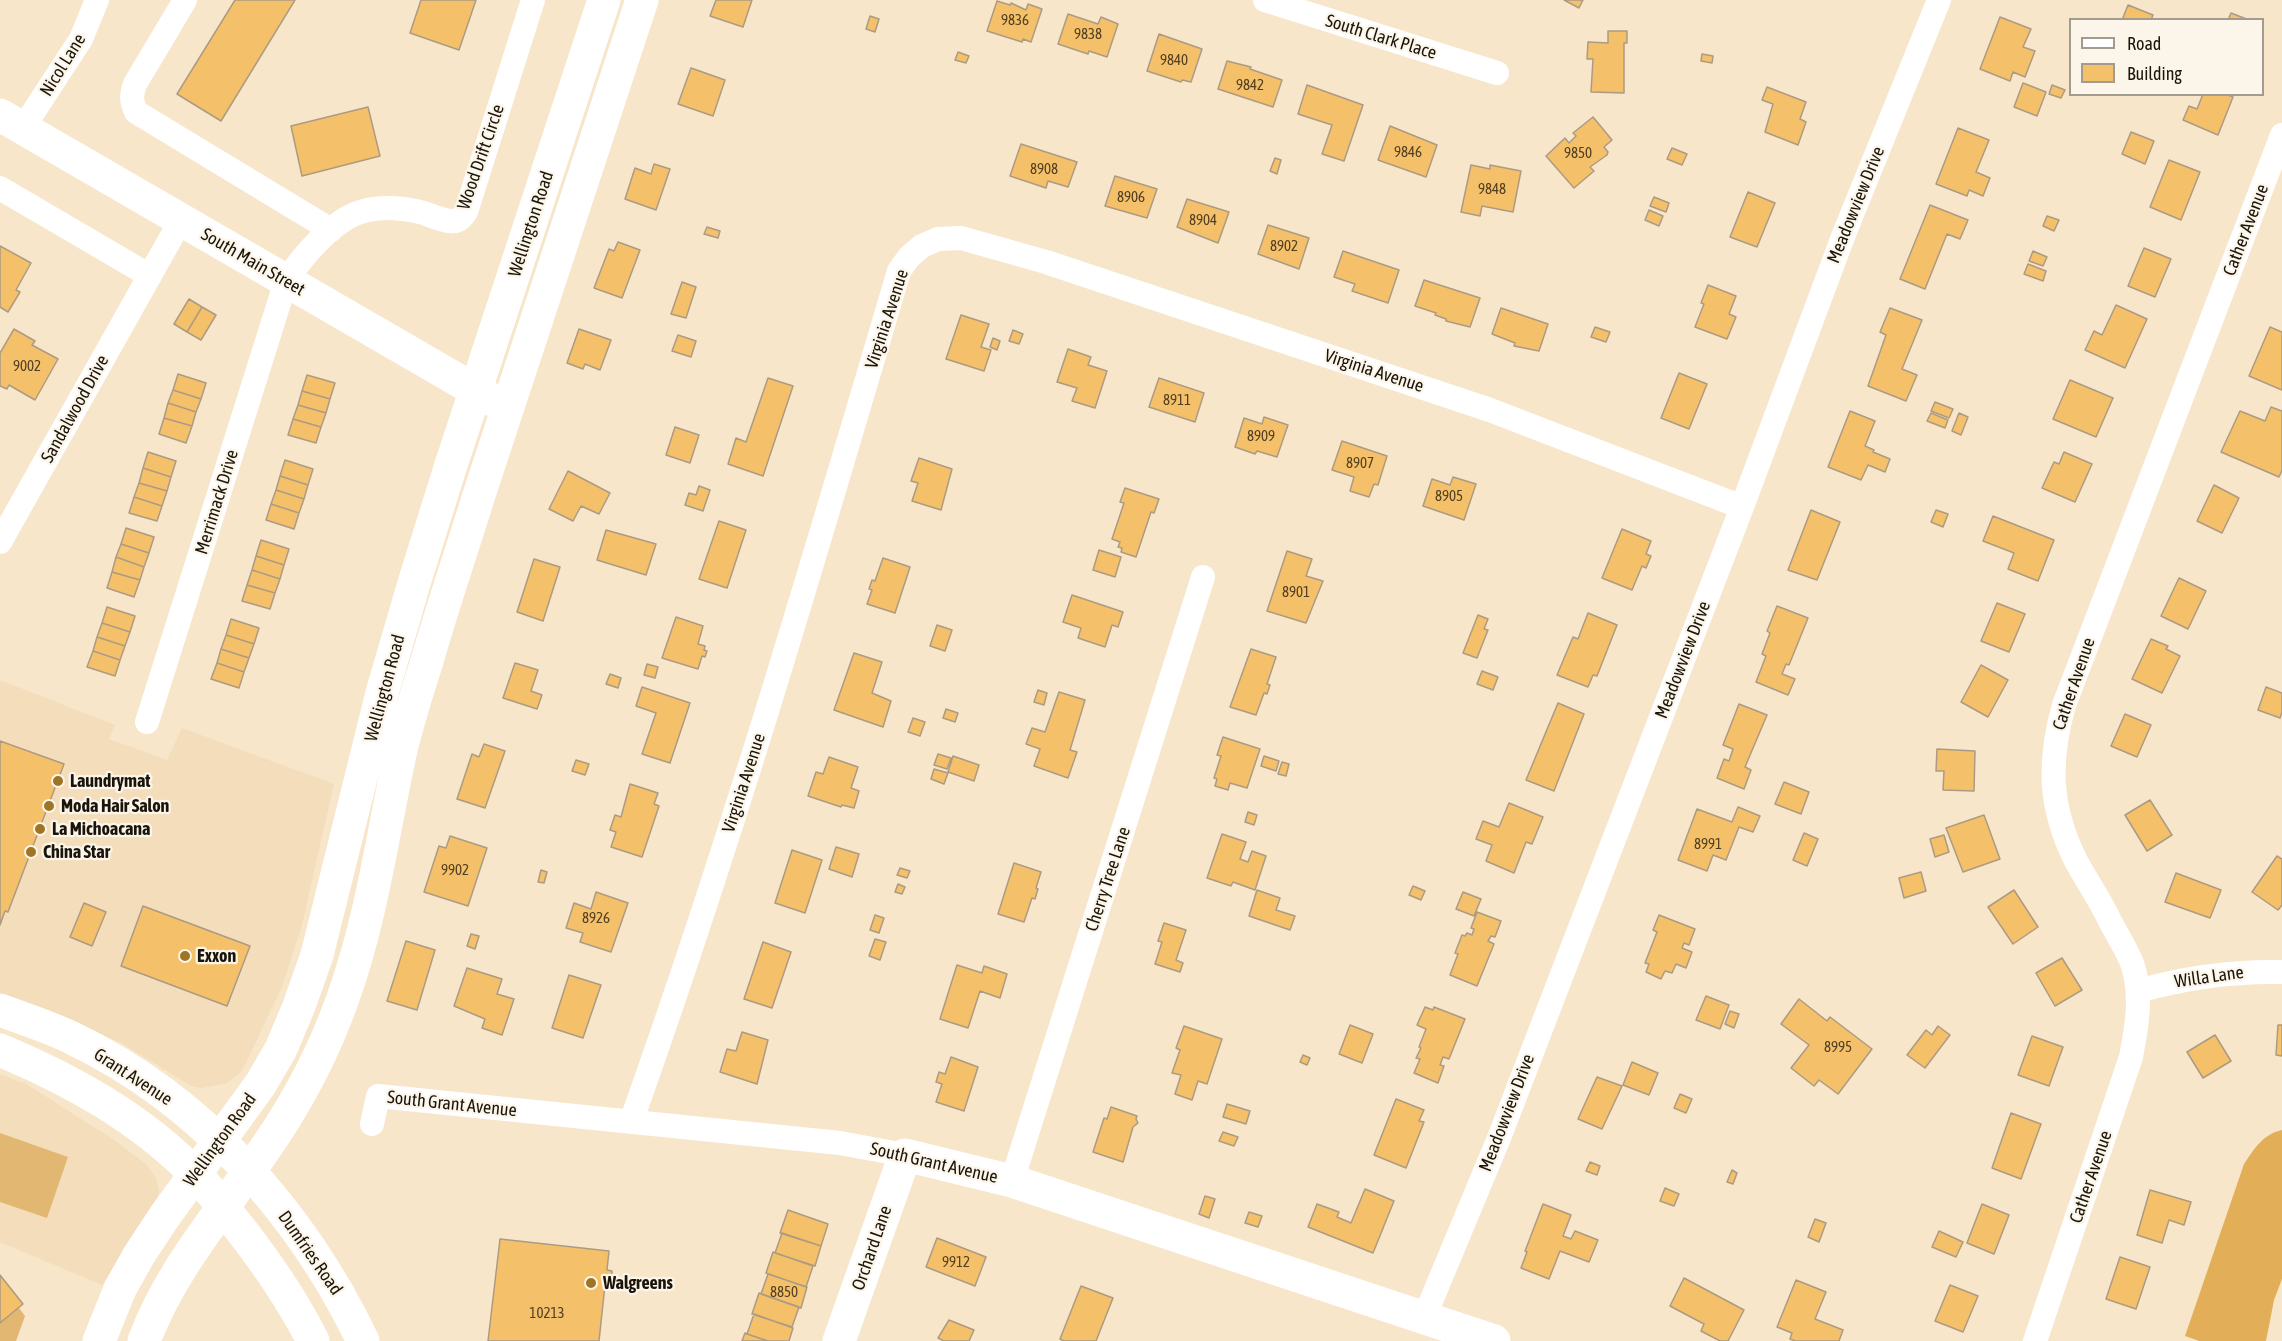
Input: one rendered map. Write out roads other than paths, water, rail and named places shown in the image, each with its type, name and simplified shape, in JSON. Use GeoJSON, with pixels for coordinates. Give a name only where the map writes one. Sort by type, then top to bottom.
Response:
{"type":"FeatureCollection","features":[{"type":"Feature","properties":{"kind":"main road","name":"Wellington Road"},"geometry":{"type":"LineString","coordinates":[[99,1341],[120,1289],[139,1256],[164,1217],[260,1085],[281,1049],[299,1006],[317,955],[382,693],[444,486],[604,0]]}},
{"type":"Feature","properties":{"kind":"main road","name":"Wellington Road"},"geometry":{"type":"LineString","coordinates":[[144,1341],[170,1286],[222,1207],[267,1146],[300,1091],[328,1037],[343,999],[362,941],[401,753],[428,657],[642,0]]}},
{"type":"Feature","properties":{"kind":"main road","name":"South Main Street"},"geometry":{"type":"LineString","coordinates":[[12,121],[507,409]]}},
{"type":"Feature","properties":{"kind":"main road","name":"Grant Avenue"},"geometry":{"type":"LineString","coordinates":[[0,1010],[74,1039],[121,1066],[157,1090],[220,1142],[249,1170]]}},
{"type":"Feature","properties":{"kind":"main road","name":"Grant Avenue"},"geometry":{"type":"LineString","coordinates":[[0,1050],[57,1075],[129,1119],[195,1175],[222,1207]]}},
{"type":"Feature","properties":{"kind":"main road","name":"South Grant Avenue"},"geometry":{"type":"LineString","coordinates":[[905,1155],[1012,1181],[1494,1341]]}},
{"type":"Feature","properties":{"kind":"main road","name":"Orchard Lane"},"geometry":{"type":"LineString","coordinates":[[839,1341],[905,1155]]}},
{"type":"Feature","properties":{"kind":"main road","name":"Dumfries Road"},"geometry":{"type":"LineString","coordinates":[[249,1170],[315,1255],[334,1284],[363,1341]]}},
{"type":"Feature","properties":{"kind":"main road"},"geometry":{"type":"LineString","coordinates":[[222,1207],[271,1267],[292,1300],[313,1341]]}},
{"type":"Feature","properties":{"kind":"street","name":"Nicol Lane"},"geometry":{"type":"LineString","coordinates":[[12,121],[81,39],[98,0]]}},
{"type":"Feature","properties":{"kind":"street"},"geometry":{"type":"LineString","coordinates":[[186,0],[135,84],[131,94],[131,103],[136,112],[332,230]]}},
{"type":"Feature","properties":{"kind":"street","name":"Wood Drift Circle"},"geometry":{"type":"LineString","coordinates":[[286,281],[310,249],[354,214],[390,208],[415,211],[452,221],[460,219],[466,212],[533,0]]}},
{"type":"Feature","properties":{"kind":"street","name":"South Clark Place"},"geometry":{"type":"LineString","coordinates":[[1265,0],[1497,73]]}},
{"type":"Feature","properties":{"kind":"street","name":"Meadowview Drive"},"geometry":{"type":"LineString","coordinates":[[1425,1318],[1498,1138],[1743,507],[1844,234],[1939,0]]}},
{"type":"Feature","properties":{"kind":"street","name":"Cather Avenue"},"geometry":{"type":"LineString","coordinates":[[2035,1341],[2132,1057],[2138,1022],[2138,991],[2132,964],[2100,900],[2077,862],[2062,829],[2052,773],[2055,736],[2064,705],[2282,135]]}},
{"type":"Feature","properties":{"kind":"street"},"geometry":{"type":"LineString","coordinates":[[0,188],[150,276]]}},
{"type":"Feature","properties":{"kind":"street","name":"Sandalwood Drive"},"geometry":{"type":"LineString","coordinates":[[0,542],[181,220]]}},
{"type":"Feature","properties":{"kind":"street","name":"Virginia Avenue"},"geometry":{"type":"LineString","coordinates":[[631,1122],[738,804],[807,583],[899,271],[909,256],[922,246],[938,239],[962,238],[1046,262],[1490,410],[1743,507]]}},
{"type":"Feature","properties":{"kind":"street","name":"Merrimack Drive"},"geometry":{"type":"LineString","coordinates":[[147,722],[286,281]]}},
{"type":"Feature","properties":{"kind":"street","name":"Cherry Tree Lane"},"geometry":{"type":"LineString","coordinates":[[1012,1181],[1203,577]]}},
{"type":"Feature","properties":{"kind":"street","name":"Willa Lane"},"geometry":{"type":"LineString","coordinates":[[2138,991],[2202,975],[2252,971],[2282,972]]}},
{"type":"Feature","properties":{"kind":"street","name":"South Grant Avenue"},"geometry":{"type":"LineString","coordinates":[[372,1124],[378,1096],[840,1143],[905,1155]]}},
{"type":"Feature","properties":{"kind":"place","name":"Laundrymat"},"geometry":{"type":"Point","coordinates":[58,781]}},
{"type":"Feature","properties":{"kind":"place","name":"Moda Hair Salon"},"geometry":{"type":"Point","coordinates":[49,806]}},
{"type":"Feature","properties":{"kind":"place","name":"La Michoacana"},"geometry":{"type":"Point","coordinates":[40,829]}},
{"type":"Feature","properties":{"kind":"place","name":"China Star"},"geometry":{"type":"Point","coordinates":[31,852]}},
{"type":"Feature","properties":{"kind":"place","name":"Exxon"},"geometry":{"type":"Point","coordinates":[185,956]}},
{"type":"Feature","properties":{"kind":"place","name":"Walgreens"},"geometry":{"type":"Point","coordinates":[591,1283]}}]}
